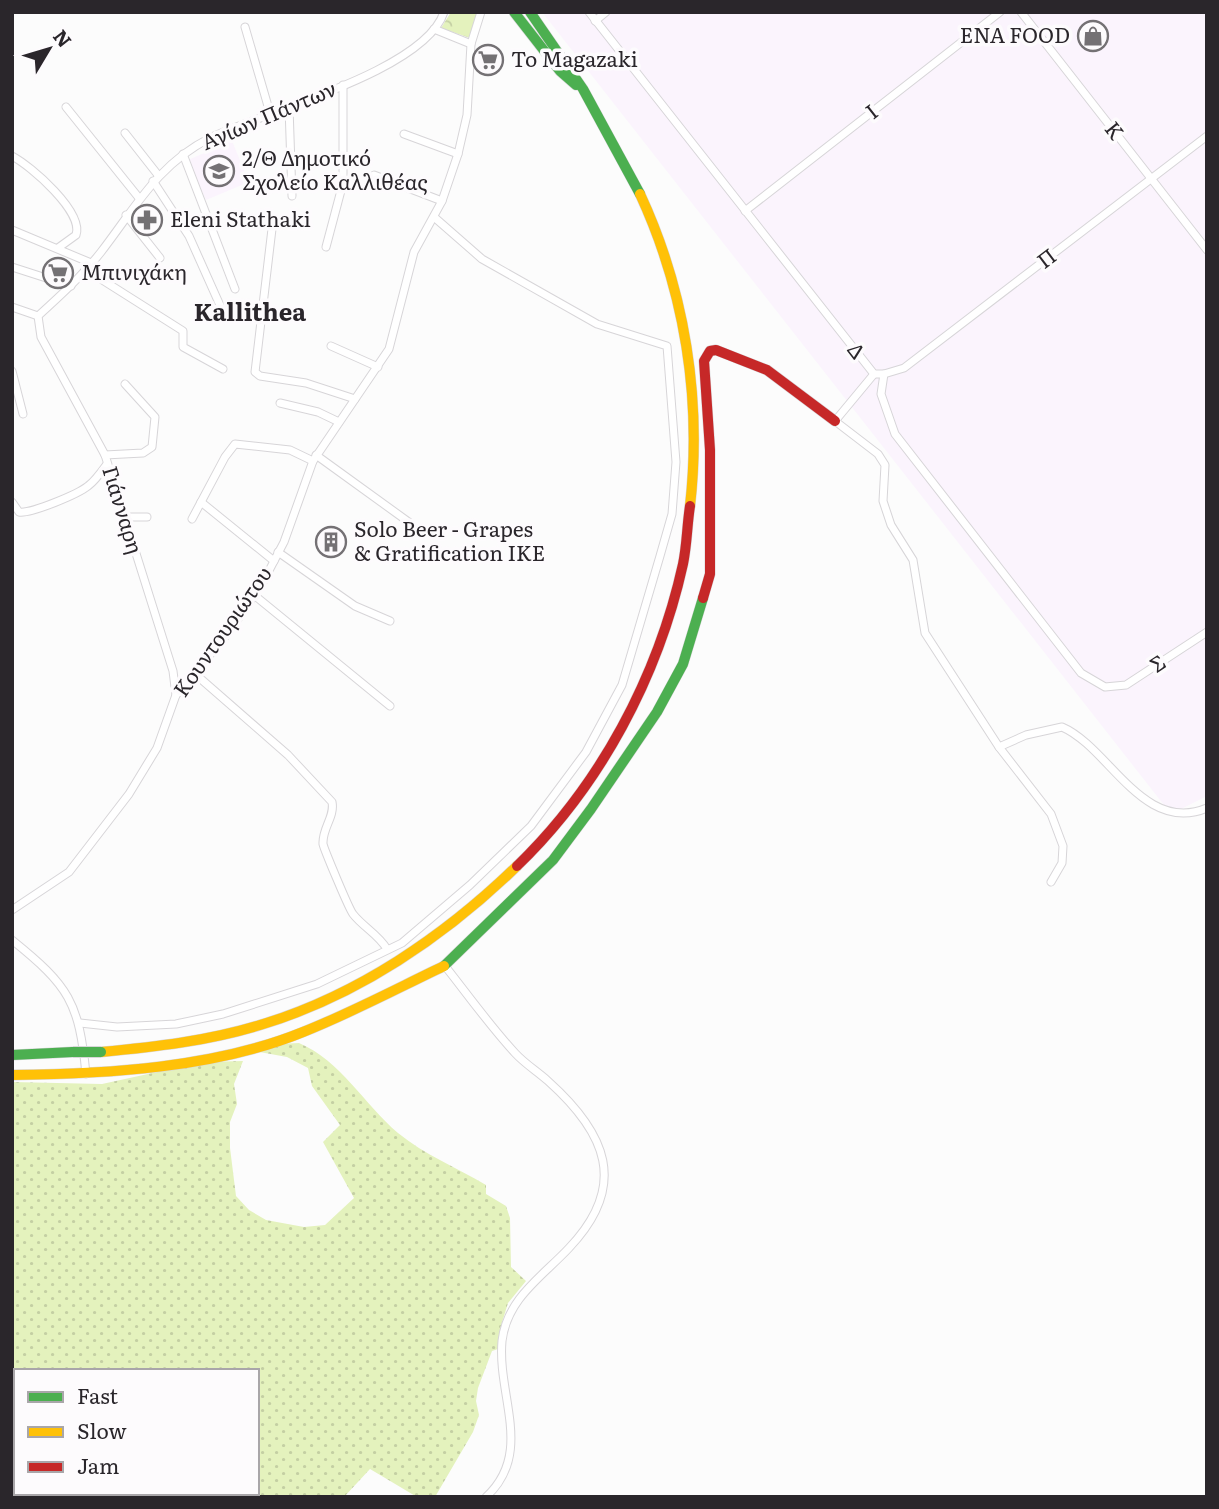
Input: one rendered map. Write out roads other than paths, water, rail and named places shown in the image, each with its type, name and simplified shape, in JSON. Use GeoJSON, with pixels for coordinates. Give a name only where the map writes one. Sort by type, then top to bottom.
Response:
{"type":"FeatureCollection","features":[{"type":"Feature","properties":{"kind":"main road"},"geometry":{"type":"LineString","coordinates":[[514,12],[560,71],[581,90]]}},
{"type":"Feature","properties":{"kind":"main road"},"geometry":{"type":"LineString","coordinates":[[12,1055],[101,1052],[166,1045],[231,1033],[278,1020],[338,995],[423,948],[463,920],[543,841],[576,804],[629,719],[668,621],[686,544],[696,466],[696,410],[688,346],[662,246],[626,162],[581,90],[569,65],[530,12]]}},
{"type":"Feature","properties":{"kind":"main road"},"geometry":{"type":"LineString","coordinates":[[12,1075],[86,1074],[236,1052],[329,1022],[445,966],[553,860],[657,712],[682,664],[710,574],[710,450],[704,361],[710,351],[716,350],[767,370],[835,421]]}},
{"type":"Feature","properties":{"kind":"street","name":"Αγίων Πάντων"},"geometry":{"type":"LineString","coordinates":[[38,316],[71,286],[92,262],[155,178],[183,154],[210,138],[368,76],[395,61],[434,29],[444,12]]}},
{"type":"Feature","properties":{"kind":"street","name":"Κουντουριώτου"},"geometry":{"type":"LineString","coordinates":[[12,910],[69,872],[148,765],[163,736],[176,695],[229,632],[254,595],[274,561],[315,458],[389,349],[414,253],[442,201],[458,154],[467,115],[471,44],[481,12]]}},
{"type":"Feature","properties":{"kind":"street","name":"Δ"},"geometry":{"type":"LineString","coordinates":[[589,12],[874,373],[884,374],[881,394],[895,434],[1081,673],[1105,687]]}},
{"type":"Feature","properties":{"kind":"street"},"geometry":{"type":"LineString","coordinates":[[595,21],[606,12]]}},
{"type":"Feature","properties":{"kind":"street","name":"Ι"},"geometry":{"type":"LineString","coordinates":[[745,211],[1000,12]]}},
{"type":"Feature","properties":{"kind":"street","name":"Κ"},"geometry":{"type":"LineString","coordinates":[[1021,12],[1207,250]]}},
{"type":"Feature","properties":{"kind":"street"},"geometry":{"type":"LineString","coordinates":[[245,27],[270,113]]}},
{"type":"Feature","properties":{"kind":"street"},"geometry":{"type":"LineString","coordinates":[[434,29],[471,44]]}},
{"type":"Feature","properties":{"kind":"street"},"geometry":{"type":"LineString","coordinates":[[326,247],[343,183],[343,85]]}},
{"type":"Feature","properties":{"kind":"street"},"geometry":{"type":"LineString","coordinates":[[66,107],[139,198]]}},
{"type":"Feature","properties":{"kind":"street"},"geometry":{"type":"LineString","coordinates":[[289,107],[292,196]]}},
{"type":"Feature","properties":{"kind":"street"},"geometry":{"type":"LineString","coordinates":[[125,133],[189,236],[223,312]]}},
{"type":"Feature","properties":{"kind":"street"},"geometry":{"type":"LineString","coordinates":[[404,134],[458,154]]}},
{"type":"Feature","properties":{"kind":"street","name":"Π"},"geometry":{"type":"LineString","coordinates":[[884,374],[904,368],[1207,136]]}},
{"type":"Feature","properties":{"kind":"street"},"geometry":{"type":"LineString","coordinates":[[183,154],[235,289]]}},
{"type":"Feature","properties":{"kind":"street"},"geometry":{"type":"LineString","coordinates":[[12,156],[51,186],[76,225],[76,234],[58,248]]}},
{"type":"Feature","properties":{"kind":"street"},"geometry":{"type":"LineString","coordinates":[[374,175],[442,201]]}},
{"type":"Feature","properties":{"kind":"street"},"geometry":{"type":"LineString","coordinates":[[126,215],[160,258]]}},
{"type":"Feature","properties":{"kind":"street"},"geometry":{"type":"LineString","coordinates":[[80,1023],[117,1027],[176,1024],[223,1014],[317,984],[411,936],[531,826],[586,752],[622,685],[672,514],[676,462],[667,346],[597,324],[482,259],[433,217]]}},
{"type":"Feature","properties":{"kind":"street"},"geometry":{"type":"LineString","coordinates":[[272,229],[256,372],[260,376],[334,390],[355,399]]}},
{"type":"Feature","properties":{"kind":"street"},"geometry":{"type":"LineString","coordinates":[[12,230],[92,262]]}},
{"type":"Feature","properties":{"kind":"street"},"geometry":{"type":"LineString","coordinates":[[12,267],[71,286]]}},
{"type":"Feature","properties":{"kind":"street"},"geometry":{"type":"LineString","coordinates":[[85,270],[183,331],[183,347],[188,352],[223,369]]}},
{"type":"Feature","properties":{"kind":"street"},"geometry":{"type":"LineString","coordinates":[[13,310],[38,316]]}},
{"type":"Feature","properties":{"kind":"street","name":"Γιάνναρη"},"geometry":{"type":"LineString","coordinates":[[38,316],[41,337],[105,455],[173,671],[176,695]]}},
{"type":"Feature","properties":{"kind":"street"},"geometry":{"type":"LineString","coordinates":[[331,346],[379,367]]}},
{"type":"Feature","properties":{"kind":"street"},"geometry":{"type":"LineString","coordinates":[[12,371],[23,414]]}},
{"type":"Feature","properties":{"kind":"street"},"geometry":{"type":"LineString","coordinates":[[874,373],[835,421],[882,458],[885,470],[883,500],[891,525],[913,560],[925,633],[999,747],[1041,796],[1059,833],[1062,863],[1051,882]]}},
{"type":"Feature","properties":{"kind":"street"},"geometry":{"type":"LineString","coordinates":[[105,455],[143,453],[152,447],[155,418],[125,384]]}},
{"type":"Feature","properties":{"kind":"street"},"geometry":{"type":"LineString","coordinates":[[280,403],[318,412],[339,422]]}},
{"type":"Feature","properties":{"kind":"street"},"geometry":{"type":"LineString","coordinates":[[192,519],[225,457],[236,444],[290,450],[315,458],[410,523]]}},
{"type":"Feature","properties":{"kind":"street"},"geometry":{"type":"LineString","coordinates":[[12,502],[19,512],[24,513],[50,505],[89,486],[107,464]]}},
{"type":"Feature","properties":{"kind":"street"},"geometry":{"type":"LineString","coordinates":[[201,502],[274,561]]}},
{"type":"Feature","properties":{"kind":"street"},"geometry":{"type":"LineString","coordinates":[[123,517],[147,517]]}},
{"type":"Feature","properties":{"kind":"street"},"geometry":{"type":"LineString","coordinates":[[278,552],[355,606],[390,621]]}},
{"type":"Feature","properties":{"kind":"street"},"geometry":{"type":"LineString","coordinates":[[254,595],[390,706]]}},
{"type":"Feature","properties":{"kind":"street","name":"Σ"},"geometry":{"type":"LineString","coordinates":[[1105,687],[1126,685],[1207,632]]}},
{"type":"Feature","properties":{"kind":"street"},"geometry":{"type":"LineString","coordinates":[[194,673],[288,755],[332,802],[333,809],[324,832],[326,854],[352,913],[380,937],[387,948]]}},
{"type":"Feature","properties":{"kind":"street"},"geometry":{"type":"LineString","coordinates":[[999,747],[1036,732],[1062,727],[1079,736],[1139,795],[1178,812],[1192,813],[1207,808]]}},
{"type":"Feature","properties":{"kind":"street"},"geometry":{"type":"LineString","coordinates":[[12,940],[59,982],[80,1023],[86,1074]]}},
{"type":"Feature","properties":{"kind":"street"},"geometry":{"type":"LineString","coordinates":[[445,966],[514,1052],[547,1080],[593,1133],[604,1157],[605,1170],[595,1214],[585,1231],[522,1294],[508,1320],[502,1341],[512,1455],[495,1489],[486,1497]]}},
{"type":"Feature","properties":{"kind":"place","name":"ENA FOOD"},"geometry":{"type":"Point","coordinates":[1093,36]}},
{"type":"Feature","properties":{"kind":"place","name":"To Magazaki"},"geometry":{"type":"Point","coordinates":[488,60]}},
{"type":"Feature","properties":{"kind":"place","name":"2/Θ Δημοτικό Σχολείο Καλλιθέας"},"geometry":{"type":"Point","coordinates":[219,171]}},
{"type":"Feature","properties":{"kind":"place","name":"Eleni Stathaki"},"geometry":{"type":"Point","coordinates":[147,220]}},
{"type":"Feature","properties":{"kind":"place","name":"Μπινιχάκη"},"geometry":{"type":"Point","coordinates":[58,273]}},
{"type":"Feature","properties":{"kind":"place","name":"Solo Beer - Grapes & Gratification IKE"},"geometry":{"type":"Point","coordinates":[331,542]}},
{"type":"Feature","properties":{"kind":"district","name":"Kallithea"},"geometry":{"type":"Point","coordinates":[250,313]}}]}
